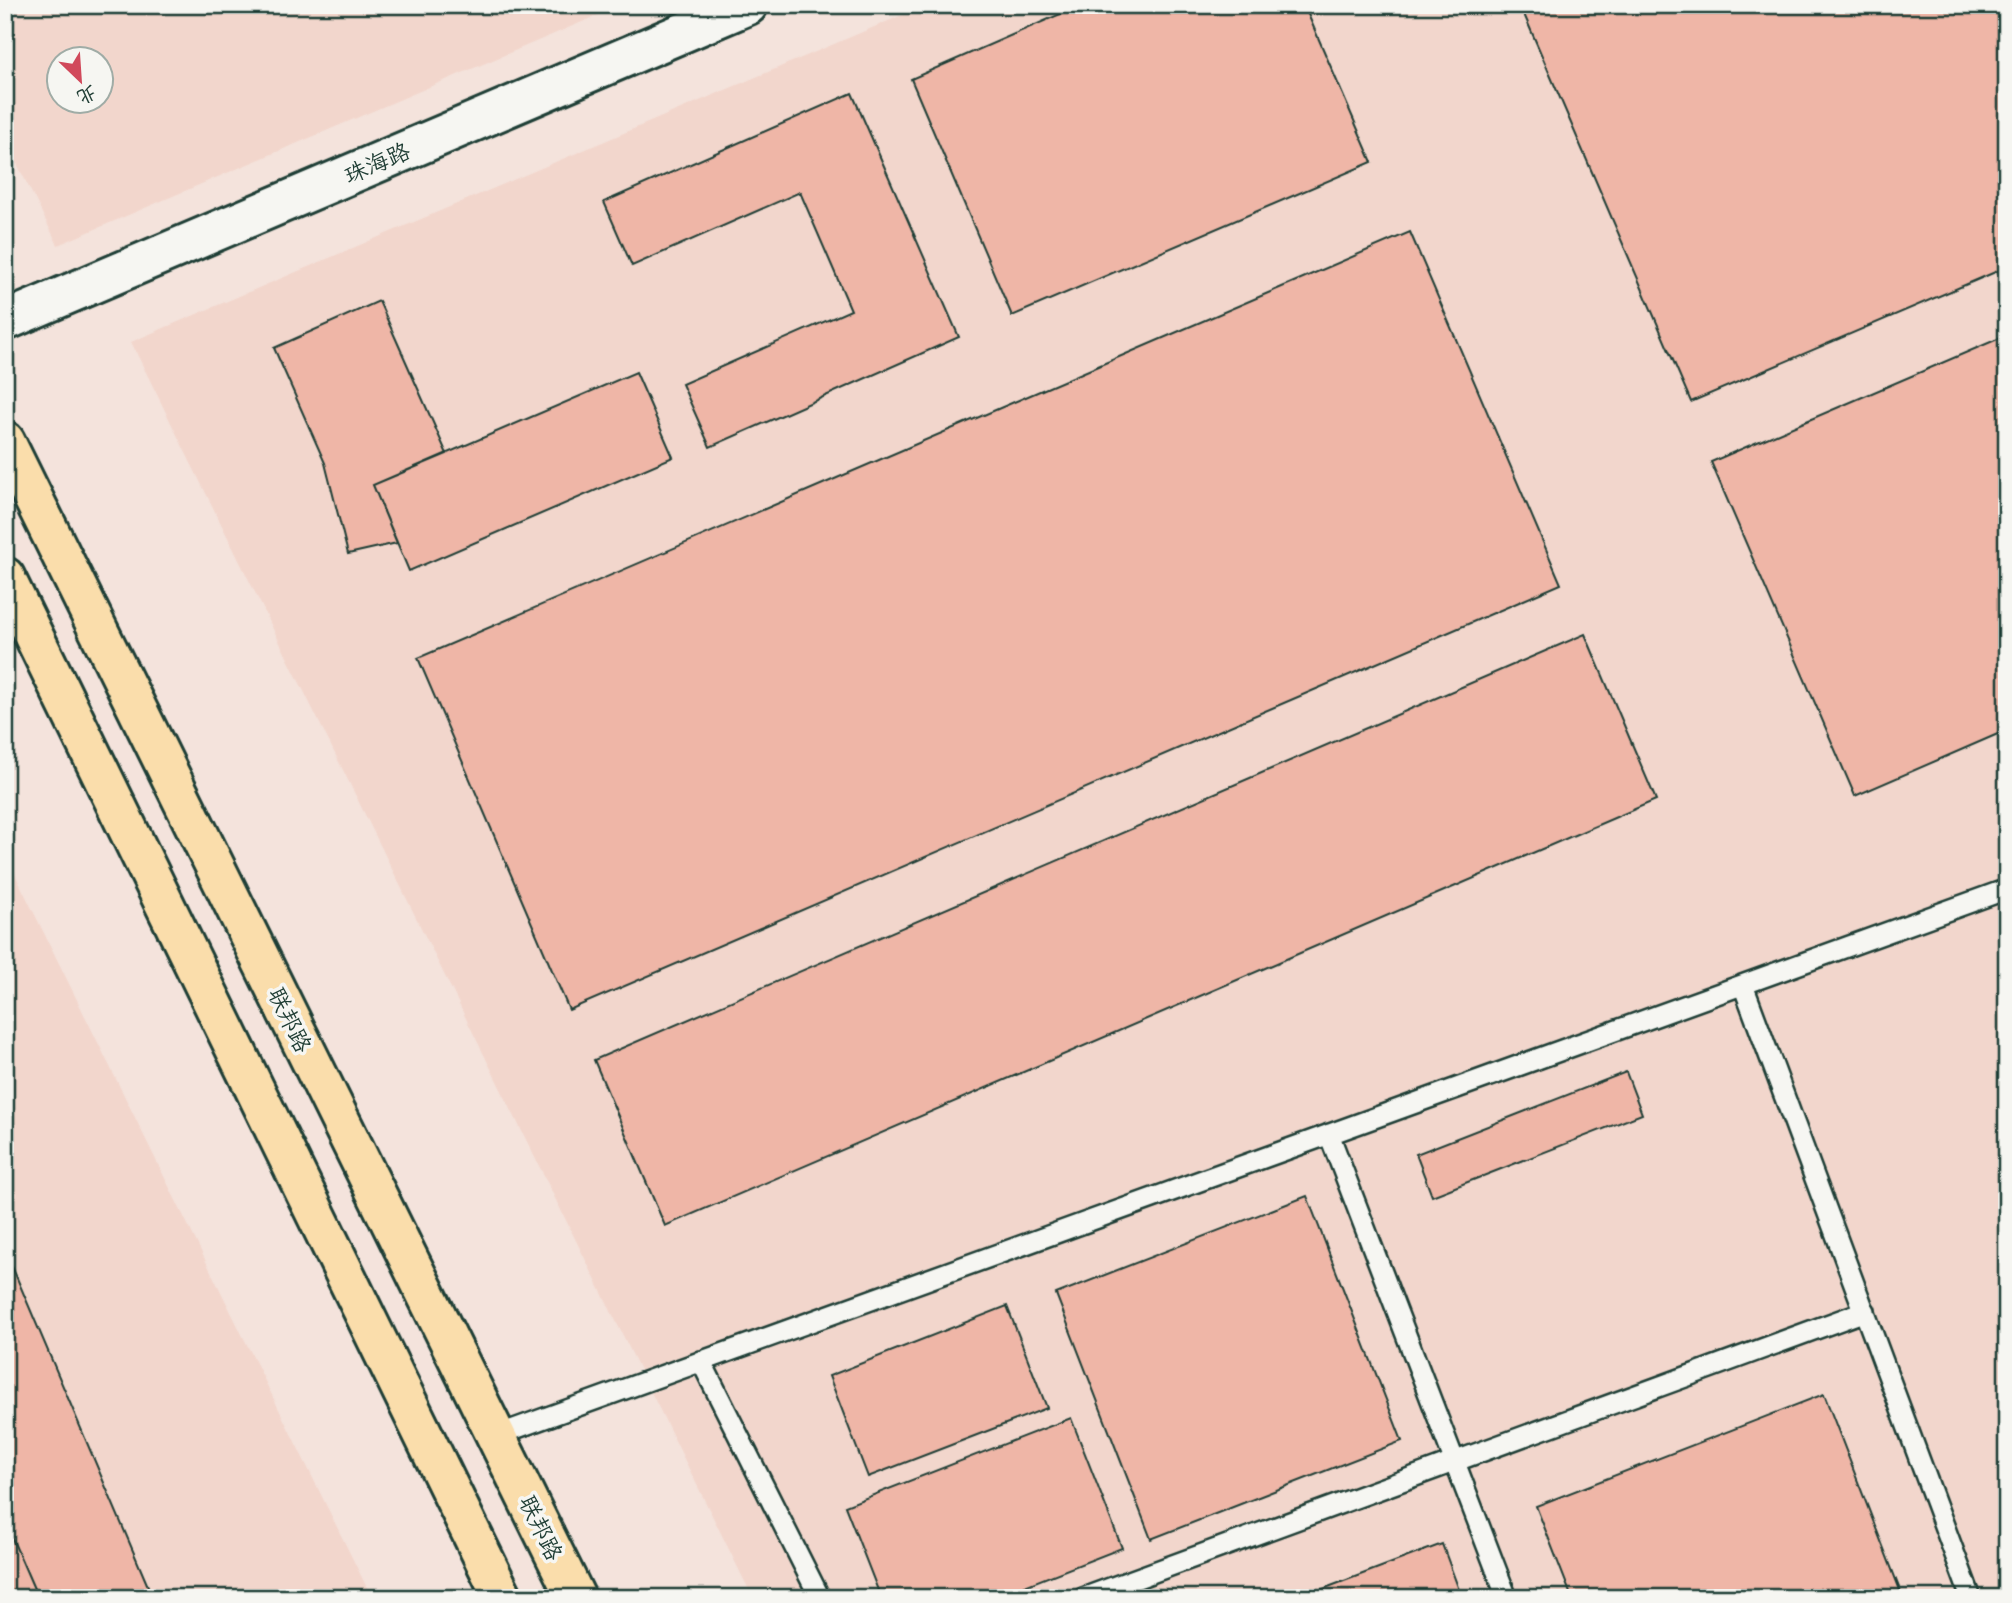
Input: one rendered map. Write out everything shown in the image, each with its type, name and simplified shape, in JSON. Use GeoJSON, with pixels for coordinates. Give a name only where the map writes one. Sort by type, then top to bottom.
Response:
{"type":"FeatureCollection","features":[{"type":"Feature","properties":{"kind":"main road","name":"联邦路"},"geometry":{"type":"LineString","coordinates":[[5,441],[576,1598]]}},
{"type":"Feature","properties":{"kind":"main road"},"geometry":{"type":"LineString","coordinates":[[5,577],[503,1598]]}},
{"type":"Feature","properties":{"kind":"street","name":"珠海路"},"geometry":{"type":"LineString","coordinates":[[5,321],[748,5]]}},
{"type":"Feature","properties":{"kind":"lane"},"geometry":{"type":"LineString","coordinates":[[495,1436],[2007,889]]}},
{"type":"Feature","properties":{"kind":"lane"},"geometry":{"type":"LineString","coordinates":[[1743,985],[1971,1598]]}},
{"type":"Feature","properties":{"kind":"lane"},"geometry":{"type":"LineString","coordinates":[[1329,1135],[1507,1598]]}},
{"type":"Feature","properties":{"kind":"lane"},"geometry":{"type":"LineString","coordinates":[[1083,1598],[1865,1311]]}},
{"type":"Feature","properties":{"kind":"lane"},"geometry":{"type":"LineString","coordinates":[[701,1361],[820,1598]]}},
{"type":"Feature","properties":{"kind":"shaded area"},"geometry":{"type":"Polygon","coordinates":[[[5,5],[622,5],[58,245],[5,140],[5,5]]]}},
{"type":"Feature","properties":{"kind":"shaded area"},"geometry":{"type":"Polygon","coordinates":[[[926,5],[2007,5],[2007,1598],[753,1598],[131,342],[926,5]]]}},
{"type":"Feature","properties":{"kind":"shaded area"},"geometry":{"type":"Polygon","coordinates":[[[5,854],[372,1598],[5,1598],[5,854]]]}},
{"type":"Feature","properties":{"kind":"building"},"geometry":{"type":"Polygon","coordinates":[[[1081,5],[1304,5],[1372,162],[1012,316],[911,79],[1081,5]]]}},
{"type":"Feature","properties":{"kind":"building"},"geometry":{"type":"Polygon","coordinates":[[[1520,5],[2007,5],[2007,267],[1691,402],[1520,5]]]}},
{"type":"Feature","properties":{"kind":"building"},"geometry":{"type":"Polygon","coordinates":[[[852,93],[959,337],[710,447],[682,384],[851,310],[800,192],[632,266],[604,202],[852,93]]]}},
{"type":"Feature","properties":{"kind":"building"},"geometry":{"type":"Polygon","coordinates":[[[1410,232],[1561,584],[569,1010],[418,658],[1410,232]]]}},
{"type":"Feature","properties":{"kind":"building"},"geometry":{"type":"Polygon","coordinates":[[[379,301],[447,454],[373,485],[397,543],[348,554],[325,463],[274,348],[379,301]]]}},
{"type":"Feature","properties":{"kind":"building"},"geometry":{"type":"Polygon","coordinates":[[[2007,335],[2007,730],[1855,796],[1711,462],[2007,335]]]}},
{"type":"Feature","properties":{"kind":"building"},"geometry":{"type":"Polygon","coordinates":[[[636,372],[673,457],[409,571],[373,485],[636,372]]]}},
{"type":"Feature","properties":{"kind":"building"},"geometry":{"type":"Polygon","coordinates":[[[1585,634],[1656,800],[665,1226],[594,1060],[1585,634]]]}},
{"type":"Feature","properties":{"kind":"building"},"geometry":{"type":"Polygon","coordinates":[[[1626,1072],[1642,1114],[1432,1196],[1416,1154],[1626,1072]]]}},
{"type":"Feature","properties":{"kind":"building"},"geometry":{"type":"Polygon","coordinates":[[[1307,1196],[1402,1441],[1151,1539],[1056,1294],[1307,1196]]]}},
{"type":"Feature","properties":{"kind":"building"},"geometry":{"type":"Polygon","coordinates":[[[5,1250],[153,1598],[38,1598],[5,1522],[5,1250]]]}},
{"type":"Feature","properties":{"kind":"building"},"geometry":{"type":"Polygon","coordinates":[[[1007,1306],[1047,1408],[868,1477],[829,1376],[1007,1306]]]}},
{"type":"Feature","properties":{"kind":"building"},"geometry":{"type":"Polygon","coordinates":[[[1824,1394],[1903,1598],[1572,1598],[1536,1506],[1824,1394]]]}},
{"type":"Feature","properties":{"kind":"building"},"geometry":{"type":"Polygon","coordinates":[[[1071,1418],[1122,1548],[994,1598],[881,1598],[845,1506],[1071,1418]]]}},
{"type":"Feature","properties":{"kind":"building"},"geometry":{"type":"Polygon","coordinates":[[[5,1522],[38,1598],[5,1598],[5,1522]]]}},
{"type":"Feature","properties":{"kind":"building"},"geometry":{"type":"Polygon","coordinates":[[[1442,1544],[1462,1598],[1299,1598],[1442,1544]]]}}]}
